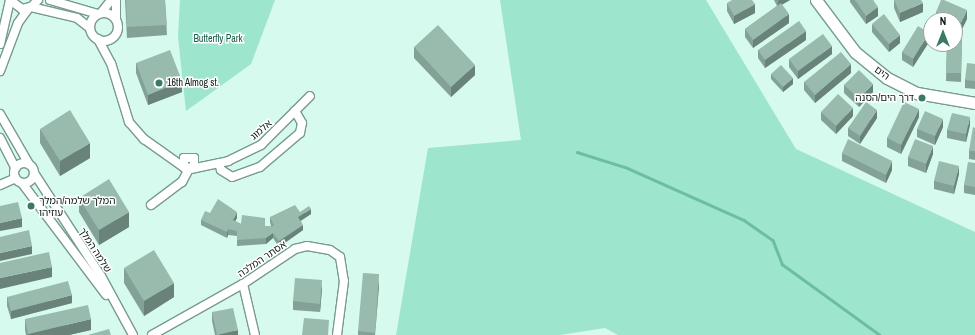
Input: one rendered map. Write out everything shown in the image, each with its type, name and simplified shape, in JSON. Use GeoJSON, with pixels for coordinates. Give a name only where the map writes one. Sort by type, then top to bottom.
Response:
{"type":"FeatureCollection","features":[{"type":"Feature","properties":{"kind":"main road","name":"הים"},"geometry":{"type":"LineString","coordinates":[[816,0],[855,52],[888,78],[917,93],[975,103]]}},
{"type":"Feature","properties":{"kind":"street"},"geometry":{"type":"LineString","coordinates":[[10,0],[17,7],[30,8],[77,18],[90,28],[98,39],[111,63],[128,122],[162,153],[188,168]]}},
{"type":"Feature","properties":{"kind":"street"},"geometry":{"type":"LineString","coordinates":[[0,44],[10,0]]}},
{"type":"Feature","properties":{"kind":"street"},"geometry":{"type":"LineString","coordinates":[[0,71],[18,23],[38,0]]}},
{"type":"Feature","properties":{"kind":"street"},"geometry":{"type":"LineString","coordinates":[[50,0],[100,13],[116,20]]}},
{"type":"Feature","properties":{"kind":"street"},"geometry":{"type":"LineString","coordinates":[[90,28],[111,0]]}},
{"type":"Feature","properties":{"kind":"street"},"geometry":{"type":"LineString","coordinates":[[111,63],[115,35],[116,0]]}},
{"type":"Feature","properties":{"kind":"street"},"geometry":{"type":"LineString","coordinates":[[98,39],[107,40],[115,35]]}},
{"type":"Feature","properties":{"kind":"street","name":"אלמוג"},"geometry":{"type":"LineString","coordinates":[[188,168],[217,163],[261,146],[310,96]]}},
{"type":"Feature","properties":{"kind":"street"},"geometry":{"type":"LineString","coordinates":[[162,153],[191,157],[217,163],[221,170],[232,176],[260,167],[300,133],[302,124],[295,112]]}},
{"type":"Feature","properties":{"kind":"street"},"geometry":{"type":"LineString","coordinates":[[0,114],[29,164],[15,168]]}},
{"type":"Feature","properties":{"kind":"street"},"geometry":{"type":"LineString","coordinates":[[0,138],[15,168],[19,180]]}},
{"type":"Feature","properties":{"kind":"street"},"geometry":{"type":"LineString","coordinates":[[188,168],[183,160],[191,157]]}},
{"type":"Feature","properties":{"kind":"street","name":"שלמה המלך"},"geometry":{"type":"LineString","coordinates":[[29,164],[101,276],[111,300]]}},
{"type":"Feature","properties":{"kind":"street"},"geometry":{"type":"LineString","coordinates":[[151,205],[182,182],[188,168]]}},
{"type":"Feature","properties":{"kind":"street"},"geometry":{"type":"LineString","coordinates":[[0,185],[19,180],[31,180],[34,173]]}},
{"type":"Feature","properties":{"kind":"street","name":"שלמה המלך"},"geometry":{"type":"LineString","coordinates":[[19,180],[111,300],[133,335]]}},
{"type":"Feature","properties":{"kind":"street","name":"אסתר המלכה"},"geometry":{"type":"LineString","coordinates":[[152,335],[243,284],[295,249],[307,246],[330,250],[340,257],[343,268],[337,335]]}},
{"type":"Feature","properties":{"kind":"street"},"geometry":{"type":"LineString","coordinates":[[243,284],[255,335]]}},
{"type":"Feature","properties":{"kind":"green space","name":"Butterfly Park"},"geometry":{"type":"Polygon","coordinates":[[[180,0],[275,0],[251,64],[186,111],[178,37],[180,0]]]}},
{"type":"Feature","properties":{"kind":"green space"},"geometry":{"type":"Polygon","coordinates":[[[500,0],[706,0],[796,149],[975,232],[975,335],[618,335],[605,328],[560,335],[396,335],[428,148],[521,140],[500,0]]]}},
{"type":"Feature","properties":{"kind":"building"},"geometry":{"type":"Polygon","coordinates":[[[126,0],[165,0],[167,25],[127,27],[126,0]]]}},
{"type":"Feature","properties":{"kind":"building"},"geometry":{"type":"Polygon","coordinates":[[[732,0],[752,0],[755,4],[734,16],[727,3],[732,0]]]}},
{"type":"Feature","properties":{"kind":"building"},"geometry":{"type":"Polygon","coordinates":[[[855,0],[873,0],[878,7],[866,16],[855,0]]]}},
{"type":"Feature","properties":{"kind":"building"},"geometry":{"type":"Polygon","coordinates":[[[894,0],[921,0],[923,3],[900,13],[894,0]]]}},
{"type":"Feature","properties":{"kind":"building"},"geometry":{"type":"Polygon","coordinates":[[[941,0],[967,10],[963,19],[963,12],[936,12],[941,0]]]}},
{"type":"Feature","properties":{"kind":"building"},"geometry":{"type":"Polygon","coordinates":[[[781,3],[789,14],[753,40],[745,29],[781,3]]]}},
{"type":"Feature","properties":{"kind":"building"},"geometry":{"type":"Polygon","coordinates":[[[884,14],[900,35],[889,44],[872,24],[884,14]]]}},
{"type":"Feature","properties":{"kind":"building"},"geometry":{"type":"Polygon","coordinates":[[[799,21],[806,31],[765,60],[758,50],[799,21]]]}},
{"type":"Feature","properties":{"kind":"building"},"geometry":{"type":"Polygon","coordinates":[[[438,25],[475,65],[451,87],[414,47],[438,25]]]}},
{"type":"Feature","properties":{"kind":"building"},"geometry":{"type":"Polygon","coordinates":[[[918,26],[923,29],[923,43],[913,59],[902,52],[918,26]]]}},
{"type":"Feature","properties":{"kind":"building"},"geometry":{"type":"Polygon","coordinates":[[[823,34],[832,46],[798,71],[789,59],[823,34]]]}},
{"type":"Feature","properties":{"kind":"building","name":"16th Almog st."},"geometry":{"type":"Polygon","coordinates":[[[170,50],[182,81],[148,95],[136,63],[170,50]]]}},
{"type":"Feature","properties":{"kind":"building"},"geometry":{"type":"Polygon","coordinates":[[[841,52],[851,64],[815,95],[804,82],[841,52]]]}},
{"type":"Feature","properties":{"kind":"building"},"geometry":{"type":"Polygon","coordinates":[[[947,52],[962,52],[961,73],[946,73],[947,52]]]}},
{"type":"Feature","properties":{"kind":"building"},"geometry":{"type":"Polygon","coordinates":[[[967,63],[975,64],[975,81],[965,80],[967,63]]]}},
{"type":"Feature","properties":{"kind":"building"},"geometry":{"type":"Polygon","coordinates":[[[781,65],[793,78],[783,87],[771,74],[781,65]]]}},
{"type":"Feature","properties":{"kind":"building"},"geometry":{"type":"Polygon","coordinates":[[[859,70],[873,84],[859,99],[844,85],[859,70]]]}},
{"type":"Feature","properties":{"kind":"building"},"geometry":{"type":"Polygon","coordinates":[[[838,94],[853,108],[836,126],[821,112],[838,94]]]}},
{"type":"Feature","properties":{"kind":"building"},"geometry":{"type":"Polygon","coordinates":[[[866,102],[877,110],[860,136],[848,128],[866,102]]]}},
{"type":"Feature","properties":{"kind":"building"},"geometry":{"type":"Polygon","coordinates":[[[904,102],[919,109],[901,145],[887,138],[904,102]]]}},
{"type":"Feature","properties":{"kind":"building"},"geometry":{"type":"Polygon","coordinates":[[[70,110],[90,143],[60,161],[40,129],[70,110]]]}},
{"type":"Feature","properties":{"kind":"building"},"geometry":{"type":"Polygon","coordinates":[[[925,111],[943,119],[935,136],[917,129],[925,111]]]}},
{"type":"Feature","properties":{"kind":"building"},"geometry":{"type":"Polygon","coordinates":[[[952,113],[970,117],[966,134],[947,130],[952,113]]]}},
{"type":"Feature","properties":{"kind":"building"},"geometry":{"type":"Polygon","coordinates":[[[973,127],[975,128],[975,151],[969,151],[973,127]]]}},
{"type":"Feature","properties":{"kind":"building"},"geometry":{"type":"Polygon","coordinates":[[[848,139],[892,161],[886,175],[842,153],[848,139]]]}},
{"type":"Feature","properties":{"kind":"building"},"geometry":{"type":"Polygon","coordinates":[[[915,139],[933,146],[926,164],[908,157],[915,139]]]}},
{"type":"Feature","properties":{"kind":"building"},"geometry":{"type":"Polygon","coordinates":[[[939,161],[959,166],[954,186],[934,181],[939,161]]]}},
{"type":"Feature","properties":{"kind":"building"},"geometry":{"type":"Polygon","coordinates":[[[968,162],[975,163],[975,187],[964,185],[968,162]]]}},
{"type":"Feature","properties":{"kind":"building"},"geometry":{"type":"Polygon","coordinates":[[[109,179],[129,212],[99,230],[79,198],[109,179]]]}},
{"type":"Feature","properties":{"kind":"building"},"geometry":{"type":"Polygon","coordinates":[[[218,199],[237,212],[233,220],[241,224],[242,215],[265,218],[265,226],[274,226],[270,217],[295,205],[300,212],[309,206],[311,209],[298,217],[303,225],[279,241],[273,233],[266,238],[237,240],[237,231],[228,229],[227,232],[201,220],[205,211],[210,213],[218,199]]]}},
{"type":"Feature","properties":{"kind":"building"},"geometry":{"type":"Polygon","coordinates":[[[18,202],[22,218],[0,223],[0,206],[18,202]]]}},
{"type":"Feature","properties":{"kind":"building"},"geometry":{"type":"Polygon","coordinates":[[[29,230],[32,246],[0,253],[0,237],[29,230]]]}},
{"type":"Feature","properties":{"kind":"building"},"geometry":{"type":"Polygon","coordinates":[[[154,250],[174,283],[144,301],[124,268],[154,250]]]}},
{"type":"Feature","properties":{"kind":"building"},"geometry":{"type":"Polygon","coordinates":[[[49,252],[52,267],[0,278],[0,263],[49,252]]]}},
{"type":"Feature","properties":{"kind":"building"},"geometry":{"type":"Polygon","coordinates":[[[363,273],[379,274],[375,333],[358,331],[363,273]]]}},
{"type":"Feature","properties":{"kind":"building"},"geometry":{"type":"Polygon","coordinates":[[[295,278],[322,280],[320,304],[293,301],[295,278]]]}},
{"type":"Feature","properties":{"kind":"building"},"geometry":{"type":"Polygon","coordinates":[[[68,281],[72,295],[11,311],[7,297],[68,281]]]}},
{"type":"Feature","properties":{"kind":"building"},"geometry":{"type":"Polygon","coordinates":[[[88,305],[91,319],[28,334],[25,319],[88,305]]]}},
{"type":"Feature","properties":{"kind":"building"},"geometry":{"type":"Polygon","coordinates":[[[233,308],[238,330],[217,335],[212,312],[233,308]]]}},
{"type":"Feature","properties":{"kind":"building"},"geometry":{"type":"Polygon","coordinates":[[[304,318],[329,320],[328,335],[302,335],[304,318]]]}},
{"type":"Feature","properties":{"kind":"building"},"geometry":{"type":"Polygon","coordinates":[[[109,329],[111,335],[88,335],[109,329]]]}},
{"type":"Feature","properties":{"kind":"waterway"},"geometry":{"type":"LineString","coordinates":[[577,152],[625,167],[744,220],[773,240],[782,264],[880,335]]}},
{"type":"Feature","properties":{"kind":"place","name":"16th Almog st."},"geometry":{"type":"Point","coordinates":[159,83]}},
{"type":"Feature","properties":{"kind":"place","name":"דרך הים/הסנה"},"geometry":{"type":"Point","coordinates":[922,98]}},
{"type":"Feature","properties":{"kind":"place","name":"המלך שלמה/המלך עוזיהו"},"geometry":{"type":"Point","coordinates":[31,206]}}]}
